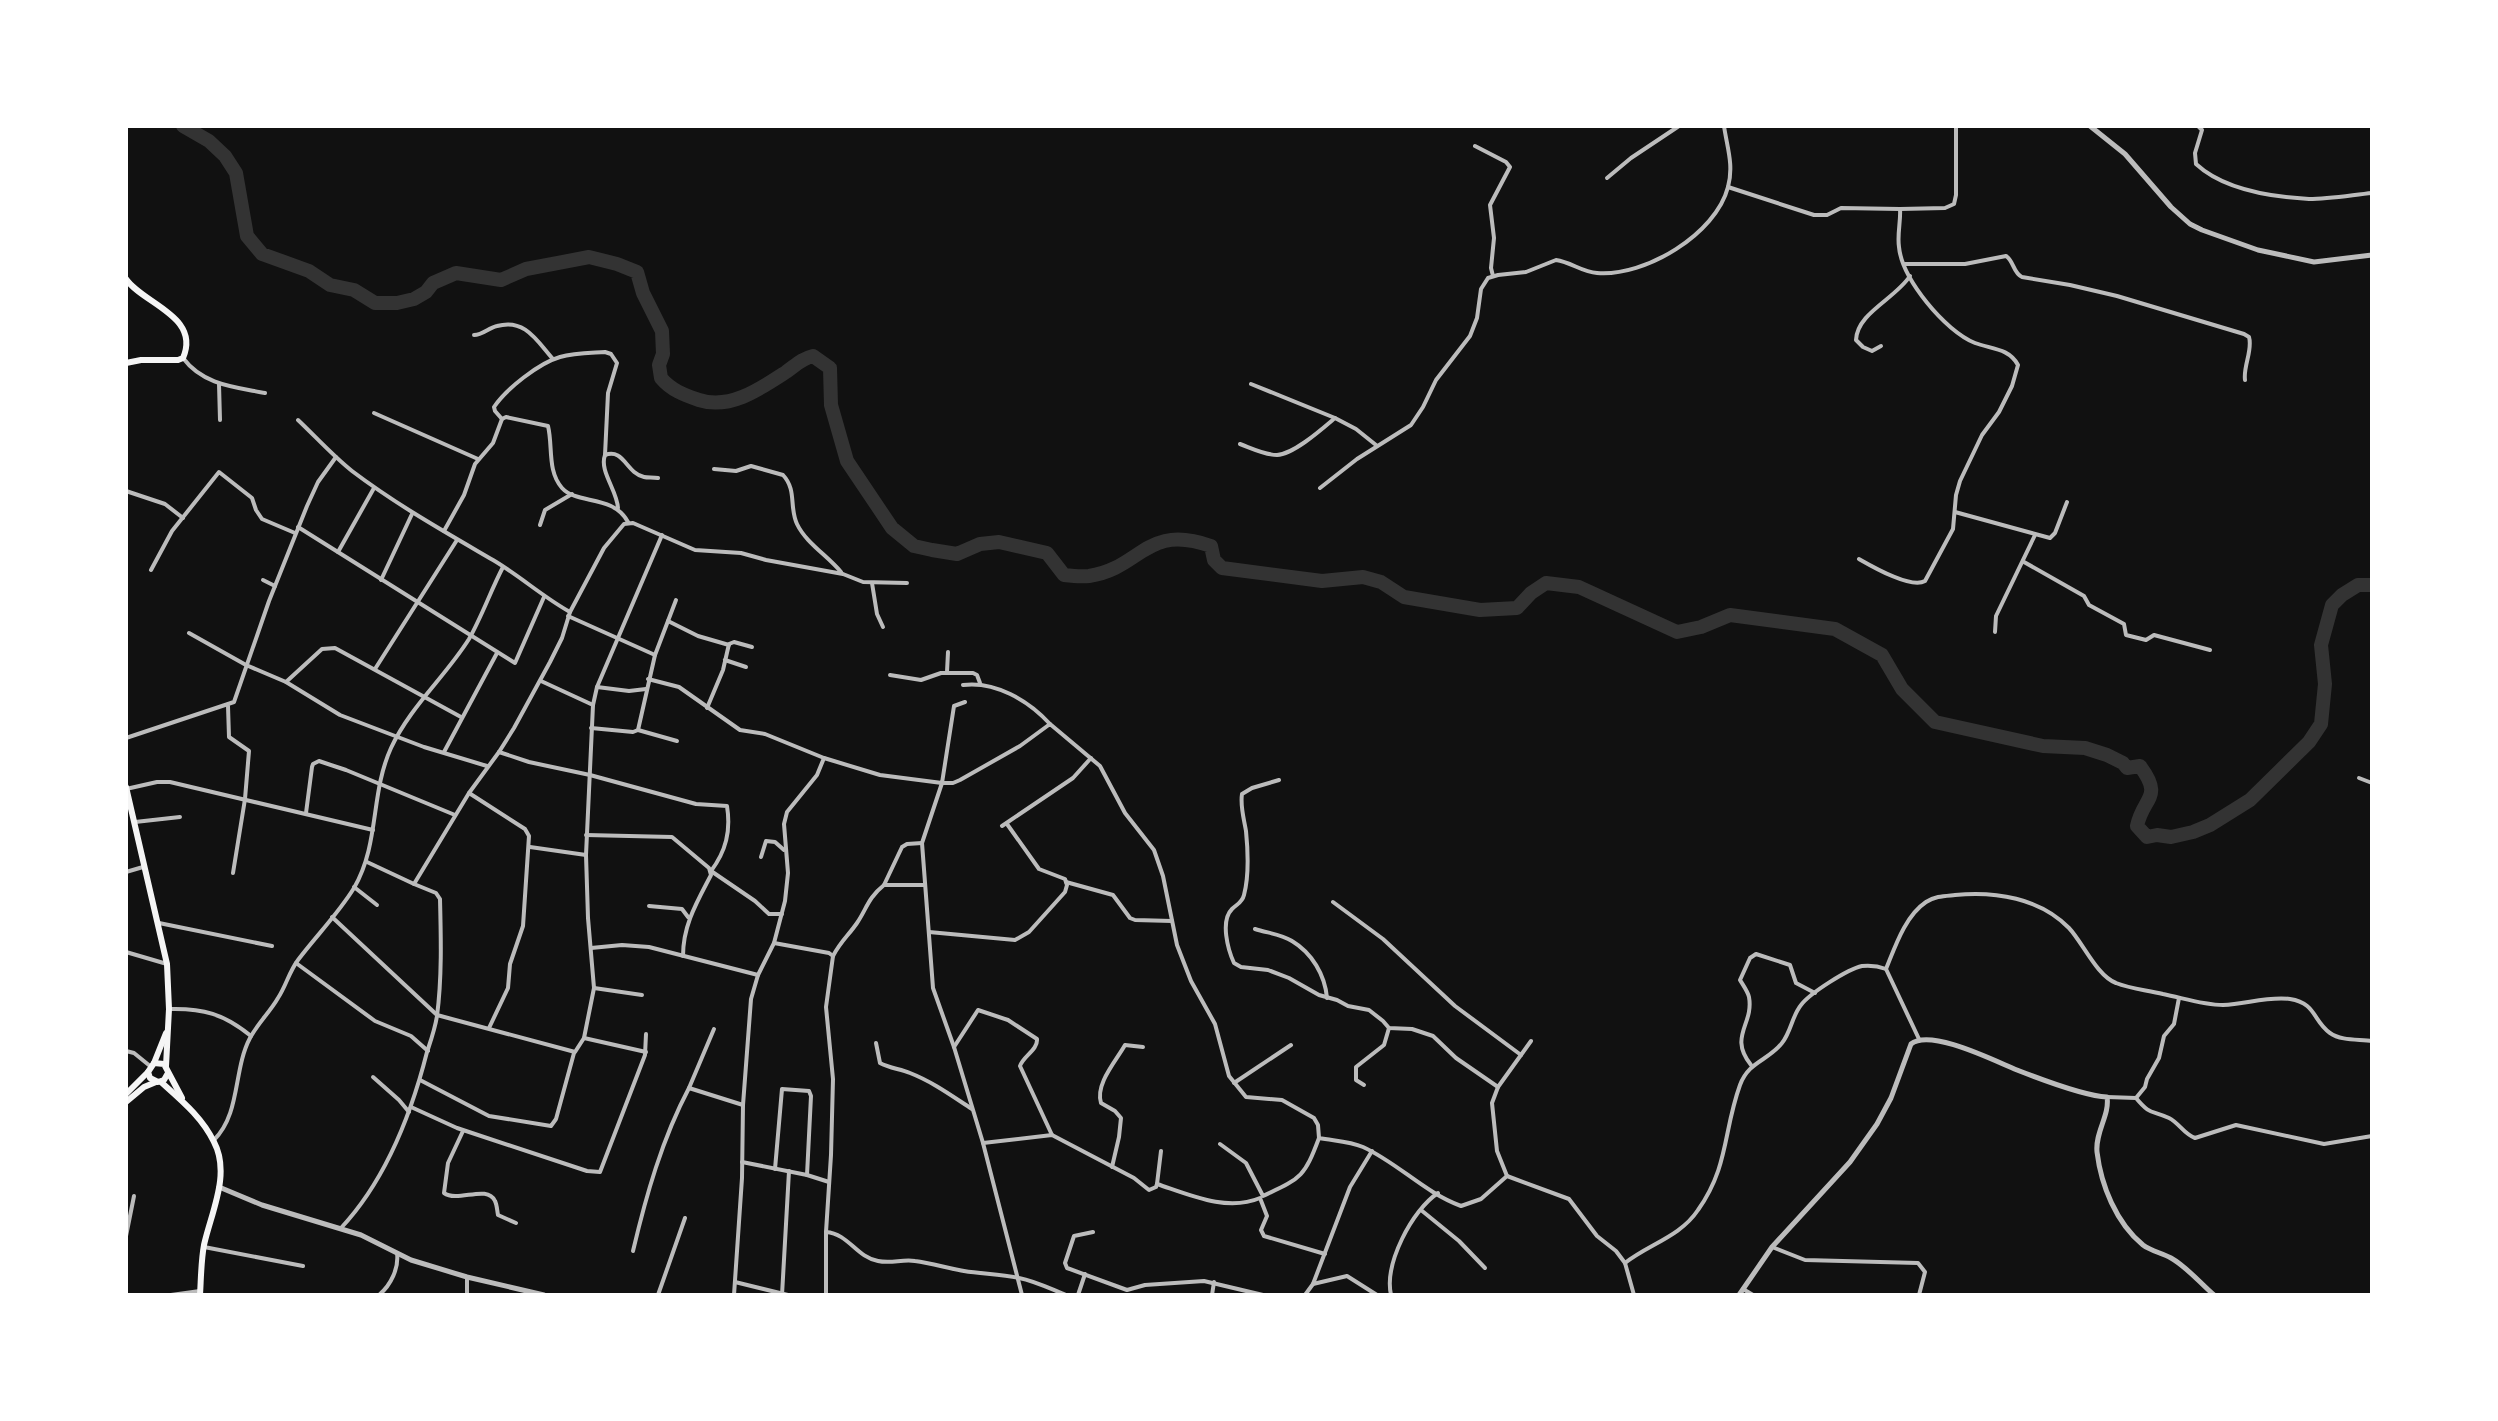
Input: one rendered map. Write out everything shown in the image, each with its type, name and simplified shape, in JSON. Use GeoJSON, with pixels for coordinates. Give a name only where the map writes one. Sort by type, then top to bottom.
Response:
{"type":"FeatureCollection","features":[{"type":"Feature","properties":{"kind":"main road"},"geometry":{"type":"LineString","coordinates":[[126,279],[135,291],[169,310],[181,326],[186,351],[183,358],[126,363]]}},
{"type":"Feature","properties":{"kind":"main road"},"geometry":{"type":"LineString","coordinates":[[126,788],[167,964],[169,1009],[164,1080],[144,1087],[126,1102]]}},
{"type":"Feature","properties":{"kind":"main road"},"geometry":{"type":"LineString","coordinates":[[126,1094],[151,1067],[169,1027]]}},
{"type":"Feature","properties":{"kind":"main road"},"geometry":{"type":"LineString","coordinates":[[151,1067],[161,1062],[186,1104]]}},
{"type":"Feature","properties":{"kind":"main road"},"geometry":{"type":"LineString","coordinates":[[151,1067],[150,1078],[186,1104],[199,1118],[214,1140],[219,1155],[219,1187],[204,1247],[200,1293]]}},
{"type":"Feature","properties":{"kind":"street"},"geometry":{"type":"LineString","coordinates":[[1607,178],[1679,126]]}},
{"type":"Feature","properties":{"kind":"street"},"geometry":{"type":"LineString","coordinates":[[1320,488],[1416,419],[1436,380],[1470,336],[1477,318],[1481,289],[1488,278],[1526,272],[1556,260],[1586,271],[1616,272],[1642,264],[1696,236],[1719,208],[1728,187],[1731,156],[1724,126]]}},
{"type":"Feature","properties":{"kind":"street"},"geometry":{"type":"LineString","coordinates":[[1728,187],[1814,215],[1827,215],[1841,208],[1945,208],[1956,200],[1956,126]]}},
{"type":"Feature","properties":{"kind":"street"},"geometry":{"type":"LineString","coordinates":[[2090,126],[2125,154],[2171,207],[2202,230],[2271,254],[2314,262],[2372,255]]}},
{"type":"Feature","properties":{"kind":"street"},"geometry":{"type":"LineString","coordinates":[[2201,127],[2194,158],[2196,164],[2226,182],[2249,190],[2311,199],[2372,193]]}},
{"type":"Feature","properties":{"kind":"street"},"geometry":{"type":"LineString","coordinates":[[1475,146],[1508,163],[1510,167],[1490,205],[1494,238],[1493,276]]}},
{"type":"Feature","properties":{"kind":"street"},"geometry":{"type":"LineString","coordinates":[[1859,559],[1900,579],[1923,583],[1950,537],[1956,495],[1964,472],[1982,435],[1999,412],[2018,365],[2006,352],[1970,341],[1947,325],[1924,298],[1910,275],[1899,246],[1900,209]]}},
{"type":"Feature","properties":{"kind":"street"},"geometry":{"type":"LineString","coordinates":[[1905,264],[1965,264],[2006,256],[2022,277],[2103,293],[2244,334],[2249,337],[2250,343],[2245,380]]}},
{"type":"Feature","properties":{"kind":"street"},"geometry":{"type":"LineString","coordinates":[[1881,346],[1872,351],[1863,347],[1856,340],[1857,331],[1867,316],[1901,288],[1910,275]]}},
{"type":"Feature","properties":{"kind":"street"},"geometry":{"type":"LineString","coordinates":[[474,335],[481,335],[496,326],[522,326],[553,359]]}},
{"type":"Feature","properties":{"kind":"street"},"geometry":{"type":"LineString","coordinates":[[502,419],[495,411],[497,403],[527,376],[553,359],[605,352],[611,354],[617,363],[608,393],[602,464],[615,491],[618,508],[628,522],[695,550],[736,552],[872,583],[907,583]]}},
{"type":"Feature","properties":{"kind":"street"},"geometry":{"type":"LineString","coordinates":[[183,358],[199,375],[219,384],[265,393]]}},
{"type":"Feature","properties":{"kind":"street"},"geometry":{"type":"LineString","coordinates":[[219,384],[220,420]]}},
{"type":"Feature","properties":{"kind":"street"},"geometry":{"type":"LineString","coordinates":[[1251,384],[1335,418],[1376,445]]}},
{"type":"Feature","properties":{"kind":"street"},"geometry":{"type":"LineString","coordinates":[[374,413],[478,459]]}},
{"type":"Feature","properties":{"kind":"street"},"geometry":{"type":"LineString","coordinates":[[502,419],[506,417],[548,426],[551,458],[560,486],[572,494],[618,508]]}},
{"type":"Feature","properties":{"kind":"street"},"geometry":{"type":"LineString","coordinates":[[1240,444],[1281,455],[1296,448],[1335,418]]}},
{"type":"Feature","properties":{"kind":"street"},"geometry":{"type":"LineString","coordinates":[[444,531],[464,495],[478,459],[493,443],[502,419]]}},
{"type":"Feature","properties":{"kind":"street"},"geometry":{"type":"LineString","coordinates":[[298,420],[336,457],[412,513],[503,567],[569,614],[655,655]]}},
{"type":"Feature","properties":{"kind":"street"},"geometry":{"type":"LineString","coordinates":[[605,455],[609,452],[617,454],[634,472],[643,477],[658,478]]}},
{"type":"Feature","properties":{"kind":"street"},"geometry":{"type":"LineString","coordinates":[[126,738],[228,706],[236,699],[295,533],[318,482],[336,457]]}},
{"type":"Feature","properties":{"kind":"street"},"geometry":{"type":"LineString","coordinates":[[714,469],[736,471],[751,466],[783,475],[792,489],[798,527],[843,574]]}},
{"type":"Feature","properties":{"kind":"street"},"geometry":{"type":"LineString","coordinates":[[151,570],[172,531],[219,472],[252,498],[262,519],[295,533]]}},
{"type":"Feature","properties":{"kind":"street"},"geometry":{"type":"LineString","coordinates":[[338,552],[375,487]]}},
{"type":"Feature","properties":{"kind":"street"},"geometry":{"type":"LineString","coordinates":[[126,491],[165,504],[183,518]]}},
{"type":"Feature","properties":{"kind":"street"},"geometry":{"type":"LineString","coordinates":[[540,525],[545,510],[572,494]]}},
{"type":"Feature","properties":{"kind":"street"},"geometry":{"type":"LineString","coordinates":[[1955,512],[2046,538],[2053,536],[2067,502]]}},
{"type":"Feature","properties":{"kind":"street"},"geometry":{"type":"LineString","coordinates":[[381,580],[412,513]]}},
{"type":"Feature","properties":{"kind":"street"},"geometry":{"type":"LineString","coordinates":[[414,884],[541,681],[562,638],[569,614],[604,548],[618,529],[628,522]]}},
{"type":"Feature","properties":{"kind":"street"},"geometry":{"type":"LineString","coordinates":[[298,527],[515,663],[544,597]]}},
{"type":"Feature","properties":{"kind":"street"},"geometry":{"type":"LineString","coordinates":[[420,1080],[495,1118],[551,1126],[556,1119],[575,1052],[584,1038],[594,988],[586,855],[593,705],[597,687],[662,535]]}},
{"type":"Feature","properties":{"kind":"street"},"geometry":{"type":"LineString","coordinates":[[1995,632],[1996,616],[2035,535]]}},
{"type":"Feature","properties":{"kind":"street"},"geometry":{"type":"LineString","coordinates":[[375,669],[457,540]]}},
{"type":"Feature","properties":{"kind":"street"},"geometry":{"type":"LineString","coordinates":[[2024,562],[2084,596],[2089,605],[2124,624],[2126,635],[2146,640],[2154,635],[2210,650]]}},
{"type":"Feature","properties":{"kind":"street"},"geometry":{"type":"LineString","coordinates":[[214,1140],[230,1118],[236,1081],[251,1036],[278,998],[296,963],[354,887],[367,862],[379,783],[397,737],[470,637],[503,567]]}},
{"type":"Feature","properties":{"kind":"street"},"geometry":{"type":"LineString","coordinates":[[263,580],[275,586]]}},
{"type":"Feature","properties":{"kind":"street"},"geometry":{"type":"LineString","coordinates":[[872,583],[877,614],[883,627]]}},
{"type":"Feature","properties":{"kind":"street"},"geometry":{"type":"LineString","coordinates":[[638,730],[655,655],[676,600]]}},
{"type":"Feature","properties":{"kind":"street"},"geometry":{"type":"LineString","coordinates":[[668,621],[698,636],[729,645]]}},
{"type":"Feature","properties":{"kind":"street"},"geometry":{"type":"LineString","coordinates":[[189,633],[246,665],[286,682],[340,715],[487,766]]}},
{"type":"Feature","properties":{"kind":"street"},"geometry":{"type":"LineString","coordinates":[[707,708],[716,690],[729,645],[734,642],[752,647]]}},
{"type":"Feature","properties":{"kind":"street"},"geometry":{"type":"LineString","coordinates":[[286,682],[325,647],[335,648],[461,717]]}},
{"type":"Feature","properties":{"kind":"street"},"geometry":{"type":"LineString","coordinates":[[947,672],[948,652]]}},
{"type":"Feature","properties":{"kind":"street"},"geometry":{"type":"LineString","coordinates":[[444,752],[497,653]]}},
{"type":"Feature","properties":{"kind":"street"},"geometry":{"type":"LineString","coordinates":[[725,660],[746,667]]}},
{"type":"Feature","properties":{"kind":"street"},"geometry":{"type":"LineString","coordinates":[[890,675],[921,680],[947,672],[973,673],[980,683]]}},
{"type":"Feature","properties":{"kind":"street"},"geometry":{"type":"LineString","coordinates":[[648,679],[679,687],[734,728],[765,734],[824,758],[880,775],[942,783],[960,780],[1020,746],[1050,724]]}},
{"type":"Feature","properties":{"kind":"street"},"geometry":{"type":"LineString","coordinates":[[541,681],[593,705]]}},
{"type":"Feature","properties":{"kind":"street"},"geometry":{"type":"LineString","coordinates":[[963,685],[980,683],[1033,707],[1068,741],[1091,757],[1107,775],[1125,813],[1154,850],[1163,876],[1177,945],[1191,981],[1215,1024],[1223,1062],[1234,1083],[1246,1097],[1282,1100],[1307,1114],[1318,1125],[1319,1138],[1309,1165],[1299,1178],[1262,1197],[1241,1204],[1223,1203],[1157,1184]]}},
{"type":"Feature","properties":{"kind":"street"},"geometry":{"type":"LineString","coordinates":[[597,687],[629,691],[647,689]]}},
{"type":"Feature","properties":{"kind":"street"},"geometry":{"type":"LineString","coordinates":[[965,702],[954,706],[942,783],[922,843],[933,988],[974,1110],[1022,1295]]}},
{"type":"Feature","properties":{"kind":"street"},"geometry":{"type":"LineString","coordinates":[[228,706],[229,737],[249,751],[233,873]]}},
{"type":"Feature","properties":{"kind":"street"},"geometry":{"type":"LineString","coordinates":[[591,728],[638,730],[677,741]]}},
{"type":"Feature","properties":{"kind":"street"},"geometry":{"type":"LineString","coordinates":[[499,752],[696,804],[727,806],[726,843],[697,905],[688,917],[683,956]]}},
{"type":"Feature","properties":{"kind":"street"},"geometry":{"type":"LineString","coordinates":[[1091,757],[1073,778],[1004,825],[1039,869],[1066,882],[1113,895],[1130,918],[1135,920],[1172,921]]}},
{"type":"Feature","properties":{"kind":"street"},"geometry":{"type":"LineString","coordinates":[[734,1295],[751,999],[758,975],[774,943],[788,887],[784,824],[787,812],[817,775],[824,758]]}},
{"type":"Feature","properties":{"kind":"street"},"geometry":{"type":"LineString","coordinates":[[306,813],[315,762],[346,770],[455,815]]}},
{"type":"Feature","properties":{"kind":"street"},"geometry":{"type":"LineString","coordinates":[[2359,778],[2372,783]]}},
{"type":"Feature","properties":{"kind":"street"},"geometry":{"type":"LineString","coordinates":[[1279,780],[1242,794],[1247,850],[1246,883],[1243,899],[1228,916],[1232,960],[1239,966],[1268,970],[1327,998],[1369,1010],[1383,1021],[1389,1028],[1384,1045],[1356,1067],[1356,1080],[1364,1085]]}},
{"type":"Feature","properties":{"kind":"street"},"geometry":{"type":"LineString","coordinates":[[126,788],[170,782],[373,830]]}},
{"type":"Feature","properties":{"kind":"street"},"geometry":{"type":"LineString","coordinates":[[469,793],[525,829],[530,847],[523,926],[510,964],[508,988],[489,1028]]}},
{"type":"Feature","properties":{"kind":"street"},"geometry":{"type":"LineString","coordinates":[[135,822],[180,817]]}},
{"type":"Feature","properties":{"kind":"street"},"geometry":{"type":"LineString","coordinates":[[586,835],[672,837],[769,914],[782,914]]}},
{"type":"Feature","properties":{"kind":"street"},"geometry":{"type":"LineString","coordinates":[[761,857],[766,841],[780,844],[785,852]]}},
{"type":"Feature","properties":{"kind":"street"},"geometry":{"type":"LineString","coordinates":[[826,1295],[833,1079],[826,1007],[833,956],[844,936],[859,920],[869,899],[884,885],[902,847],[922,843]]}},
{"type":"Feature","properties":{"kind":"street"},"geometry":{"type":"LineString","coordinates":[[530,847],[586,855]]}},
{"type":"Feature","properties":{"kind":"street"},"geometry":{"type":"LineString","coordinates":[[341,1228],[370,1192],[410,1110],[437,1015],[441,942],[439,895],[367,862]]}},
{"type":"Feature","properties":{"kind":"street"},"geometry":{"type":"LineString","coordinates":[[126,872],[146,866]]}},
{"type":"Feature","properties":{"kind":"street"},"geometry":{"type":"LineString","coordinates":[[929,932],[1004,940],[1020,938],[1047,914],[1065,892],[1066,882]]}},
{"type":"Feature","properties":{"kind":"street"},"geometry":{"type":"LineString","coordinates":[[884,885],[924,885]]}},
{"type":"Feature","properties":{"kind":"street"},"geometry":{"type":"LineString","coordinates":[[354,887],[377,905]]}},
{"type":"Feature","properties":{"kind":"street"},"geometry":{"type":"LineString","coordinates":[[1919,1039],[1886,969],[1902,931],[1924,903],[1940,897],[1979,893],[2021,900],[2045,909],[2070,929],[2111,982],[2220,1005],[2292,999],[2309,1006],[2328,1032],[2344,1038],[2372,1041]]}},
{"type":"Feature","properties":{"kind":"street"},"geometry":{"type":"LineString","coordinates":[[1333,902],[1383,939],[1475,1022],[1521,1055]]}},
{"type":"Feature","properties":{"kind":"street"},"geometry":{"type":"LineString","coordinates":[[649,906],[682,909],[688,917]]}},
{"type":"Feature","properties":{"kind":"street"},"geometry":{"type":"LineString","coordinates":[[332,917],[437,1015],[575,1052]]}},
{"type":"Feature","properties":{"kind":"street"},"geometry":{"type":"LineString","coordinates":[[159,923],[272,946]]}},
{"type":"Feature","properties":{"kind":"street"},"geometry":{"type":"LineString","coordinates":[[1255,929],[1290,939],[1298,945],[1323,975],[1327,998]]}},
{"type":"Feature","properties":{"kind":"street"},"geometry":{"type":"LineString","coordinates":[[774,943],[833,956]]}},
{"type":"Feature","properties":{"kind":"street"},"geometry":{"type":"LineString","coordinates":[[591,948],[636,946],[758,975]]}},
{"type":"Feature","properties":{"kind":"street"},"geometry":{"type":"LineString","coordinates":[[126,952],[167,964]]}},
{"type":"Feature","properties":{"kind":"street"},"geometry":{"type":"LineString","coordinates":[[1751,1065],[1741,1050],[1749,1000],[1740,980],[1750,958],[1756,954],[1790,965],[1796,983],[1815,993]]}},
{"type":"Feature","properties":{"kind":"street"},"geometry":{"type":"LineString","coordinates":[[296,963],[375,1021],[411,1036],[428,1051]]}},
{"type":"Feature","properties":{"kind":"street"},"geometry":{"type":"LineString","coordinates":[[1625,1263],[1674,1235],[1706,1200],[1719,1173],[1740,1084],[1751,1065],[1781,1044],[1800,1005],[1858,967],[1886,969]]}},
{"type":"Feature","properties":{"kind":"street"},"geometry":{"type":"LineString","coordinates":[[594,988],[642,995]]}},
{"type":"Feature","properties":{"kind":"street"},"geometry":{"type":"LineString","coordinates":[[2136,1098],[2159,1058],[2164,1036],[2174,1024],[2179,998]]}},
{"type":"Feature","properties":{"kind":"street"},"geometry":{"type":"LineString","coordinates":[[169,1009],[203,1010],[225,1017],[251,1036]]}},
{"type":"Feature","properties":{"kind":"street"},"geometry":{"type":"LineString","coordinates":[[954,1047],[978,1010],[1008,1020],[1037,1039],[1020,1066],[1052,1135]]}},
{"type":"Feature","properties":{"kind":"street"},"geometry":{"type":"LineString","coordinates":[[1389,1028],[1412,1029],[1433,1036],[1498,1087]]}},
{"type":"Feature","properties":{"kind":"street"},"geometry":{"type":"LineString","coordinates":[[633,1251],[642,1210],[667,1136],[714,1029]]}},
{"type":"Feature","properties":{"kind":"street"},"geometry":{"type":"LineString","coordinates":[[373,1077],[410,1110],[463,1131],[587,1171],[600,1172],[646,1052],[646,1034]]}},
{"type":"Feature","properties":{"kind":"street"},"geometry":{"type":"LineString","coordinates":[[584,1038],[646,1052]]}},
{"type":"Feature","properties":{"kind":"street"},"geometry":{"type":"LineString","coordinates":[[1753,1295],[1741,1292],[1772,1247],[1850,1162],[1883,1114],[1904,1058],[1911,1044],[1919,1039],[1971,1050],[2035,1077],[2107,1097],[2136,1098],[2148,1112],[2172,1120],[2195,1138],[2236,1125],[2324,1144],[2372,1136]]}},
{"type":"Feature","properties":{"kind":"street"},"geometry":{"type":"LineString","coordinates":[[1531,1041],[1498,1087],[1492,1103],[1497,1151],[1507,1176],[1569,1199],[1597,1236],[1625,1263],[1634,1295]]}},
{"type":"Feature","properties":{"kind":"street"},"geometry":{"type":"LineString","coordinates":[[876,1043],[880,1063],[936,1085],[974,1110]]}},
{"type":"Feature","properties":{"kind":"street"},"geometry":{"type":"LineString","coordinates":[[1112,1167],[1121,1118],[1101,1103],[1099,1095],[1125,1045],[1143,1047]]}},
{"type":"Feature","properties":{"kind":"street"},"geometry":{"type":"LineString","coordinates":[[1234,1083],[1291,1045]]}},
{"type":"Feature","properties":{"kind":"street"},"geometry":{"type":"LineString","coordinates":[[126,1051],[134,1053],[151,1067]]}},
{"type":"Feature","properties":{"kind":"street"},"geometry":{"type":"LineString","coordinates":[[689,1088],[743,1105]]}},
{"type":"Feature","properties":{"kind":"street"},"geometry":{"type":"LineString","coordinates":[[775,1169],[782,1089],[806,1091],[811,1093],[807,1175]]}},
{"type":"Feature","properties":{"kind":"street"},"geometry":{"type":"LineString","coordinates":[[2107,1097],[2097,1150],[2102,1176],[2112,1202],[2135,1237],[2145,1246],[2176,1261],[2214,1295]]}},
{"type":"Feature","properties":{"kind":"street"},"geometry":{"type":"LineString","coordinates":[[463,1131],[448,1163],[444,1193],[456,1198],[488,1194],[494,1199],[498,1215],[516,1223]]}},
{"type":"Feature","properties":{"kind":"street"},"geometry":{"type":"LineString","coordinates":[[983,1143],[1052,1135],[1061,1137],[1140,1181],[1149,1190],[1157,1184],[1161,1151]]}},
{"type":"Feature","properties":{"kind":"street"},"geometry":{"type":"LineString","coordinates":[[1319,1138],[1344,1141],[1372,1151],[1456,1204],[1466,1206],[1481,1199],[1507,1176]]}},
{"type":"Feature","properties":{"kind":"street"},"geometry":{"type":"LineString","coordinates":[[1220,1144],[1246,1163],[1267,1216],[1262,1228],[1264,1236],[1325,1254]]}},
{"type":"Feature","properties":{"kind":"street"},"geometry":{"type":"LineString","coordinates":[[1305,1295],[1313,1284],[1350,1187],[1372,1151]]}},
{"type":"Feature","properties":{"kind":"street"},"geometry":{"type":"LineString","coordinates":[[742,1162],[829,1182]]}},
{"type":"Feature","properties":{"kind":"street"},"geometry":{"type":"LineString","coordinates":[[782,1294],[789,1171]]}},
{"type":"Feature","properties":{"kind":"street"},"geometry":{"type":"LineString","coordinates":[[219,1187],[262,1205],[361,1235],[411,1260],[544,1295]]}},
{"type":"Feature","properties":{"kind":"street"},"geometry":{"type":"LineString","coordinates":[[1391,1295],[1390,1283],[1400,1244],[1421,1210],[1438,1193]]}},
{"type":"Feature","properties":{"kind":"street"},"geometry":{"type":"LineString","coordinates":[[126,1236],[134,1196]]}},
{"type":"Feature","properties":{"kind":"street"},"geometry":{"type":"LineString","coordinates":[[1421,1210],[1459,1241],[1485,1268]]}},
{"type":"Feature","properties":{"kind":"street"},"geometry":{"type":"LineString","coordinates":[[658,1295],[685,1218]]}},
{"type":"Feature","properties":{"kind":"street"},"geometry":{"type":"LineString","coordinates":[[826,1232],[844,1237],[865,1258],[880,1262],[908,1260],[1017,1277],[1066,1295]]}},
{"type":"Feature","properties":{"kind":"street"},"geometry":{"type":"LineString","coordinates":[[1093,1232],[1074,1236],[1065,1263],[1067,1268],[1127,1290],[1161,1283],[1214,1282],[1263,1295]]}},
{"type":"Feature","properties":{"kind":"street"},"geometry":{"type":"LineString","coordinates":[[204,1247],[303,1266]]}},
{"type":"Feature","properties":{"kind":"street"},"geometry":{"type":"LineString","coordinates":[[1772,1247],[1805,1260],[1918,1263],[1925,1272],[1919,1295]]}},
{"type":"Feature","properties":{"kind":"street"},"geometry":{"type":"LineString","coordinates":[[379,1295],[398,1263],[397,1253]]}},
{"type":"Feature","properties":{"kind":"street"},"geometry":{"type":"LineString","coordinates":[[1078,1295],[1085,1274]]}},
{"type":"Feature","properties":{"kind":"street"},"geometry":{"type":"LineString","coordinates":[[1313,1284],[1347,1276],[1377,1295]]}},
{"type":"Feature","properties":{"kind":"street"},"geometry":{"type":"LineString","coordinates":[[467,1277],[467,1295]]}},
{"type":"Feature","properties":{"kind":"street"},"geometry":{"type":"LineString","coordinates":[[735,1282],[788,1295]]}},
{"type":"Feature","properties":{"kind":"street"},"geometry":{"type":"LineString","coordinates":[[1212,1295],[1214,1282]]}},
{"type":"Feature","properties":{"kind":"street"},"geometry":{"type":"LineString","coordinates":[[171,1295],[200,1293]]}},
{"type":"Feature","properties":{"kind":"waterway"},"geometry":{"type":"LineString","coordinates":[[183,126],[209,141],[225,156],[236,173],[247,236],[262,254],[309,271],[330,285],[354,290],[375,303],[414,299],[433,283],[456,273],[501,280],[526,269],[589,257],[637,272],[643,293],[662,331],[661,378],[683,394],[711,402],[733,400],[755,391],[813,356],[830,368],[831,405],[847,461],[892,528],[914,546],[957,554],[980,544],[999,542],[1047,553],[1064,575],[1089,576],[1121,565],[1157,543],[1189,540],[1211,546],[1214,560],[1222,568],[1322,581],[1363,577],[1381,582],[1404,597],[1480,610],[1517,608],[1546,583],[1579,587],[1677,632],[1701,627],[1730,615],[1835,629],[1882,655],[1902,689],[1935,722],[2043,746],[2085,748],[2107,755],[2127,768],[2140,766],[2151,791],[2137,826],[2147,837],[2171,837],[2210,825],[2250,800],[2309,742],[2321,724],[2325,684],[2321,645],[2332,605],[2358,585],[2372,585]]}}]}
